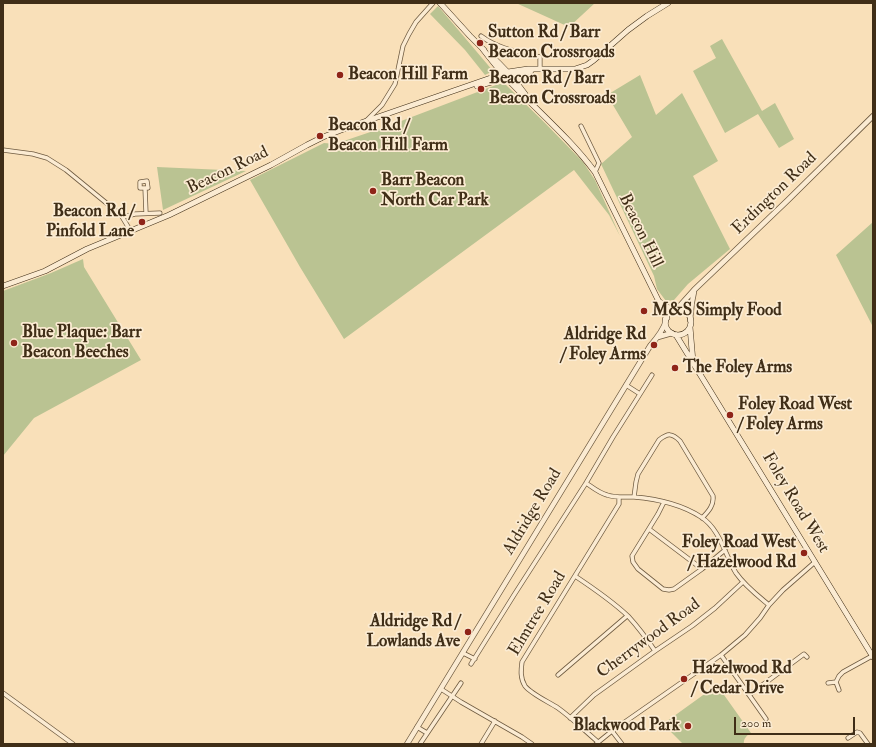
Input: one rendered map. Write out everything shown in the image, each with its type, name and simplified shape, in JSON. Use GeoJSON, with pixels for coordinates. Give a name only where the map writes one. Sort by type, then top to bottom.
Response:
{"type":"FeatureCollection","features":[{"type":"Feature","properties":{"kind":"main road","name":"Beacon Hill"},"geometry":{"type":"LineString","coordinates":[[440,3],[534,106],[582,154],[595,172],[659,302],[666,320]]}},
{"type":"Feature","properties":{"kind":"main road","name":"Beacon Road"},"geometry":{"type":"LineString","coordinates":[[3,286],[45,271],[87,249],[194,204],[307,145],[366,121],[480,82],[528,69],[575,69],[587,65],[628,30],[668,3]]}},
{"type":"Feature","properties":{"kind":"main road"},"geometry":{"type":"LineString","coordinates":[[659,302],[675,310],[685,312],[688,315],[690,327],[683,334],[674,334],[668,330],[666,320],[669,313],[675,310]]}},
{"type":"Feature","properties":{"kind":"main road","name":"Foley Road West"},"geometry":{"type":"LineString","coordinates":[[690,327],[693,364]]}},
{"type":"Feature","properties":{"kind":"main road","name":"Foley Road West"},"geometry":{"type":"LineString","coordinates":[[674,334],[873,656]]}},
{"type":"Feature","properties":{"kind":"street"},"geometry":{"type":"LineString","coordinates":[[366,121],[382,105],[395,84],[403,46],[416,22],[433,3]]}},
{"type":"Feature","properties":{"kind":"street"},"geometry":{"type":"LineString","coordinates":[[481,36],[488,42],[498,46],[540,57],[540,69]]}},
{"type":"Feature","properties":{"kind":"street","name":"Erdington Road"},"geometry":{"type":"LineString","coordinates":[[675,310],[873,116]]}},
{"type":"Feature","properties":{"kind":"street","name":"Beacon Hill"},"geometry":{"type":"LineString","coordinates":[[581,126],[599,163],[595,172]]}},
{"type":"Feature","properties":{"kind":"street"},"geometry":{"type":"LineString","coordinates":[[3,150],[33,154],[47,158],[72,174],[123,217],[130,230]]}},
{"type":"Feature","properties":{"kind":"street"},"geometry":{"type":"LineString","coordinates":[[145,188],[146,213]]}},
{"type":"Feature","properties":{"kind":"street"},"geometry":{"type":"LineString","coordinates":[[123,217],[146,213],[160,213]]}},
{"type":"Feature","properties":{"kind":"street"},"geometry":{"type":"LineString","coordinates":[[690,320],[694,290]]}},
{"type":"Feature","properties":{"kind":"street","name":"Aldridge Road"},"geometry":{"type":"LineString","coordinates":[[407,744],[650,346],[664,327],[666,320]]}},
{"type":"Feature","properties":{"kind":"street"},"geometry":{"type":"LineString","coordinates":[[657,337],[674,334]]}},
{"type":"Feature","properties":{"kind":"street","name":"Aldridge Road"},"geometry":{"type":"LineString","coordinates":[[471,664],[514,594],[586,483],[612,437],[652,376]]}},
{"type":"Feature","properties":{"kind":"street"},"geometry":{"type":"LineString","coordinates":[[626,385],[640,394]]}},
{"type":"Feature","properties":{"kind":"street"},"geometry":{"type":"LineString","coordinates":[[634,497],[638,474],[659,440],[669,434],[675,436],[680,441],[713,496],[714,501],[711,508],[702,518]]}},
{"type":"Feature","properties":{"kind":"street"},"geometry":{"type":"LineString","coordinates":[[586,483],[607,495],[634,497],[679,505],[702,518],[716,533],[732,566],[743,582],[769,605]]}},
{"type":"Feature","properties":{"kind":"street","name":"Elmtree Road"},"geometry":{"type":"LineString","coordinates":[[597,743],[558,708],[530,691],[522,680],[521,669],[522,662],[619,504],[619,497]]}},
{"type":"Feature","properties":{"kind":"street"},"geometry":{"type":"LineString","coordinates":[[664,502],[632,556],[633,562],[638,569],[663,589],[674,589],[725,550]]}},
{"type":"Feature","properties":{"kind":"street"},"geometry":{"type":"LineString","coordinates":[[648,529],[702,569]]}},
{"type":"Feature","properties":{"kind":"street"},"geometry":{"type":"LineString","coordinates":[[597,743],[721,655],[745,635],[783,590],[815,562]]}},
{"type":"Feature","properties":{"kind":"street"},"geometry":{"type":"LineString","coordinates":[[575,576],[594,589],[627,616],[647,639],[655,651]]}},
{"type":"Feature","properties":{"kind":"street","name":"Cherrywood Road"},"geometry":{"type":"LineString","coordinates":[[570,718],[594,695],[692,626],[743,582]]}},
{"type":"Feature","properties":{"kind":"street"},"geometry":{"type":"LineString","coordinates":[[558,675],[562,669],[627,616]]}},
{"type":"Feature","properties":{"kind":"street"},"geometry":{"type":"LineString","coordinates":[[463,653],[474,659]]}},
{"type":"Feature","properties":{"kind":"street"},"geometry":{"type":"LineString","coordinates":[[750,695],[804,654],[807,657]]}},
{"type":"Feature","properties":{"kind":"street"},"geometry":{"type":"LineString","coordinates":[[721,655],[766,719]]}},
{"type":"Feature","properties":{"kind":"street"},"geometry":{"type":"LineString","coordinates":[[839,690],[836,682],[838,676],[873,656]]}},
{"type":"Feature","properties":{"kind":"street"},"geometry":{"type":"LineString","coordinates":[[828,684],[836,682]]}},
{"type":"Feature","properties":{"kind":"street"},"geometry":{"type":"LineString","coordinates":[[420,744],[460,683]]}},
{"type":"Feature","properties":{"kind":"street"},"geometry":{"type":"LineString","coordinates":[[441,689],[532,744]]}},
{"type":"Feature","properties":{"kind":"street"},"geometry":{"type":"LineString","coordinates":[[3,692],[73,744]]}},
{"type":"Feature","properties":{"kind":"street"},"geometry":{"type":"LineString","coordinates":[[481,744],[495,721]]}},
{"type":"Feature","properties":{"kind":"street"},"geometry":{"type":"LineString","coordinates":[[417,727],[427,733]]}},
{"type":"Feature","properties":{"kind":"street"},"geometry":{"type":"LineString","coordinates":[[612,731],[622,744]]}},
{"type":"Feature","properties":{"kind":"street"},"geometry":{"type":"LineString","coordinates":[[848,738],[858,732],[868,744]]}},
{"type":"Feature","properties":{"kind":"green space"},"geometry":{"type":"Polygon","coordinates":[[[516,3],[595,3],[569,27],[516,3]]]}},
{"type":"Feature","properties":{"kind":"green space"},"geometry":{"type":"Polygon","coordinates":[[[438,6],[493,71],[485,75],[465,50],[430,14],[438,6]]]}},
{"type":"Feature","properties":{"kind":"green space"},"geometry":{"type":"Polygon","coordinates":[[[722,39],[762,111],[775,103],[794,139],[779,148],[758,114],[725,133],[693,71],[716,58],[710,46],[722,39]]]}},
{"type":"Feature","properties":{"kind":"green space"},"geometry":{"type":"Polygon","coordinates":[[[640,75],[656,115],[682,93],[718,161],[693,176],[730,249],[688,284],[674,300],[666,301],[657,289],[654,276],[601,164],[632,137],[607,95],[640,75]]]}},
{"type":"Feature","properties":{"kind":"green space"},"geometry":{"type":"Polygon","coordinates":[[[504,83],[583,162],[595,180],[620,236],[609,215],[574,170],[344,339],[300,267],[250,180],[324,143],[335,144],[504,83]]]}},
{"type":"Feature","properties":{"kind":"green space"},"geometry":{"type":"Polygon","coordinates":[[[157,167],[246,171],[163,210],[157,167]]]}},
{"type":"Feature","properties":{"kind":"green space"},"geometry":{"type":"Polygon","coordinates":[[[873,222],[873,327],[836,255],[873,222]]]}},
{"type":"Feature","properties":{"kind":"green space"},"geometry":{"type":"Polygon","coordinates":[[[83,259],[84,267],[141,360],[34,418],[3,456],[3,291],[83,259]]]}},
{"type":"Feature","properties":{"kind":"green space","name":"Blackwood Park"},"geometry":{"type":"Polygon","coordinates":[[[717,685],[751,733],[744,740],[744,744],[683,744],[663,724],[717,685]]]}},
{"type":"Feature","properties":{"kind":"place","name":"Sutton Rd / Barr Beacon Crossroads"},"geometry":{"type":"Point","coordinates":[480,43]}},
{"type":"Feature","properties":{"kind":"place","name":"Beacon Hill Farm"},"geometry":{"type":"Point","coordinates":[340,75]}},
{"type":"Feature","properties":{"kind":"place","name":"Beacon Rd / Barr Beacon Crossroads"},"geometry":{"type":"Point","coordinates":[481,89]}},
{"type":"Feature","properties":{"kind":"place","name":"Beacon Rd / Beacon Hill Farm"},"geometry":{"type":"Point","coordinates":[320,136]}},
{"type":"Feature","properties":{"kind":"place","name":"Barr Beacon North Car Park"},"geometry":{"type":"Point","coordinates":[373,191]}},
{"type":"Feature","properties":{"kind":"place","name":"Beacon Rd / Pinfold Lane"},"geometry":{"type":"Point","coordinates":[142,222]}},
{"type":"Feature","properties":{"kind":"place","name":"M&S Simply Food"},"geometry":{"type":"Point","coordinates":[644,311]}},
{"type":"Feature","properties":{"kind":"place","name":"Blue Plaque: Barr Beacon Beeches"},"geometry":{"type":"Point","coordinates":[14,343]}},
{"type":"Feature","properties":{"kind":"place","name":"Aldridge Rd / Foley Arms"},"geometry":{"type":"Point","coordinates":[654,345]}},
{"type":"Feature","properties":{"kind":"place","name":"The Foley Arms"},"geometry":{"type":"Point","coordinates":[675,368]}},
{"type":"Feature","properties":{"kind":"place","name":"Foley Road West / Foley Arms"},"geometry":{"type":"Point","coordinates":[730,415]}},
{"type":"Feature","properties":{"kind":"place","name":"Foley Road West / Hazelwood Rd"},"geometry":{"type":"Point","coordinates":[804,553]}},
{"type":"Feature","properties":{"kind":"place","name":"Aldridge Rd / Lowlands Ave"},"geometry":{"type":"Point","coordinates":[468,632]}},
{"type":"Feature","properties":{"kind":"place","name":"Hazelwood Rd / Cedar Drive"},"geometry":{"type":"Point","coordinates":[684,679]}},
{"type":"Feature","properties":{"kind":"place","name":"Blackwood Park"},"geometry":{"type":"Point","coordinates":[688,726]}}]}
